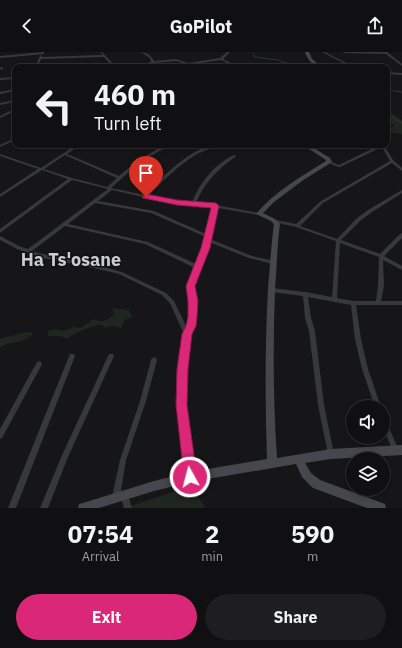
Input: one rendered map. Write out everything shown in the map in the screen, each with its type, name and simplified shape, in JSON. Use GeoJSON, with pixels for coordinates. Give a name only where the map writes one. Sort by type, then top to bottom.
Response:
{"type":"FeatureCollection","features":[{"type":"Feature","properties":{"kind":"street"},"geometry":{"type":"LineString","coordinates":[[0,57],[43,52]]}},
{"type":"Feature","properties":{"kind":"street"},"geometry":{"type":"LineString","coordinates":[[37,64],[43,52]]}},
{"type":"Feature","properties":{"kind":"street"},"geometry":{"type":"LineString","coordinates":[[101,52],[112,64]]}},
{"type":"Feature","properties":{"kind":"street"},"geometry":{"type":"LineString","coordinates":[[142,52],[151,58],[153,62]]}},
{"type":"Feature","properties":{"kind":"street"},"geometry":{"type":"LineString","coordinates":[[148,64],[153,62],[176,60],[188,64],[221,58],[229,52]]}},
{"type":"Feature","properties":{"kind":"street"},"geometry":{"type":"LineString","coordinates":[[307,52],[309,58],[316,64]]}},
{"type":"Feature","properties":{"kind":"street"},"geometry":{"type":"LineString","coordinates":[[323,52],[347,64]]}},
{"type":"Feature","properties":{"kind":"street"},"geometry":{"type":"LineString","coordinates":[[344,52],[387,53],[402,65]]}},
{"type":"Feature","properties":{"kind":"street"},"geometry":{"type":"LineString","coordinates":[[40,58],[104,56]]}},
{"type":"Feature","properties":{"kind":"street"},"geometry":{"type":"LineString","coordinates":[[221,58],[232,64]]}},
{"type":"Feature","properties":{"kind":"street"},"geometry":{"type":"LineString","coordinates":[[390,73],[402,74]]}},
{"type":"Feature","properties":{"kind":"street"},"geometry":{"type":"LineString","coordinates":[[395,74],[402,77]]}},
{"type":"Feature","properties":{"kind":"street"},"geometry":{"type":"LineString","coordinates":[[0,80],[12,78]]}},
{"type":"Feature","properties":{"kind":"street"},"geometry":{"type":"LineString","coordinates":[[0,93],[12,88]]}},
{"type":"Feature","properties":{"kind":"street"},"geometry":{"type":"LineString","coordinates":[[0,104],[12,102]]}},
{"type":"Feature","properties":{"kind":"street"},"geometry":{"type":"LineString","coordinates":[[0,117],[11,112]]}},
{"type":"Feature","properties":{"kind":"street"},"geometry":{"type":"LineString","coordinates":[[0,146],[12,140]]}},
{"type":"Feature","properties":{"kind":"street"},"geometry":{"type":"LineString","coordinates":[[0,196],[74,148]]}},
{"type":"Feature","properties":{"kind":"street"},"geometry":{"type":"LineString","coordinates":[[29,251],[96,202],[119,178],[147,156],[156,153],[164,148]]}},
{"type":"Feature","properties":{"kind":"street"},"geometry":{"type":"LineString","coordinates":[[146,197],[178,166],[207,148]]}},
{"type":"Feature","properties":{"kind":"street"},"geometry":{"type":"LineString","coordinates":[[311,148],[328,159],[329,162],[339,166],[376,148]]}},
{"type":"Feature","properties":{"kind":"street"},"geometry":{"type":"LineString","coordinates":[[384,148],[392,161],[402,170]]}},
{"type":"Feature","properties":{"kind":"street"},"geometry":{"type":"LineString","coordinates":[[65,154],[119,178]]}},
{"type":"Feature","properties":{"kind":"street"},"geometry":{"type":"LineString","coordinates":[[0,155],[71,179],[110,189],[177,203],[216,206],[260,214],[276,221],[297,226],[381,256],[402,268]]}},
{"type":"Feature","properties":{"kind":"street"},"geometry":{"type":"LineString","coordinates":[[194,204],[196,197],[209,176],[217,168],[234,156]]}},
{"type":"Feature","properties":{"kind":"street"},"geometry":{"type":"LineString","coordinates":[[297,226],[322,202],[392,161]]}},
{"type":"Feature","properties":{"kind":"street"},"geometry":{"type":"LineString","coordinates":[[260,214],[272,202],[300,180],[329,162]]}},
{"type":"Feature","properties":{"kind":"street"},"geometry":{"type":"LineString","coordinates":[[0,231],[71,179]]}},
{"type":"Feature","properties":{"kind":"street"},"geometry":{"type":"LineString","coordinates":[[334,299],[338,241],[364,216],[402,191]]}},
{"type":"Feature","properties":{"kind":"street"},"geometry":{"type":"LineString","coordinates":[[96,202],[152,212],[251,257],[273,262]]}},
{"type":"Feature","properties":{"kind":"street"},"geometry":{"type":"LineString","coordinates":[[190,477],[182,405],[183,369],[187,334],[193,317],[193,301],[190,286],[209,238],[216,206]]}},
{"type":"Feature","properties":{"kind":"street"},"geometry":{"type":"LineString","coordinates":[[272,462],[269,402],[269,351],[276,221]]}},
{"type":"Feature","properties":{"kind":"street"},"geometry":{"type":"LineString","coordinates":[[65,225],[146,243],[198,267]]}},
{"type":"Feature","properties":{"kind":"street"},"geometry":{"type":"LineString","coordinates":[[378,303],[381,286],[381,256],[402,235]]}},
{"type":"Feature","properties":{"kind":"street"},"geometry":{"type":"LineString","coordinates":[[0,238],[29,251],[120,273],[164,294],[172,302],[187,334]]}},
{"type":"Feature","properties":{"kind":"street"},"geometry":{"type":"LineString","coordinates":[[272,290],[305,294],[353,303],[402,303]]}},
{"type":"Feature","properties":{"kind":"street"},"geometry":{"type":"LineString","coordinates":[[305,294],[308,318],[312,331],[321,405],[331,454]]}},
{"type":"Feature","properties":{"kind":"street"},"geometry":{"type":"LineString","coordinates":[[353,303],[358,339],[365,369],[376,400]]}},
{"type":"Feature","properties":{"kind":"street"},"geometry":{"type":"LineString","coordinates":[[12,508],[42,427],[72,356]]}},
{"type":"Feature","properties":{"kind":"street"},"geometry":{"type":"LineString","coordinates":[[44,508],[68,448],[111,356]]}},
{"type":"Feature","properties":{"kind":"street"},"geometry":{"type":"LineString","coordinates":[[128,508],[120,496],[123,460],[143,400],[154,360]]}},
{"type":"Feature","properties":{"kind":"street"},"geometry":{"type":"LineString","coordinates":[[0,436],[39,364]]}},
{"type":"Feature","properties":{"kind":"street"},"geometry":{"type":"LineString","coordinates":[[83,508],[120,496],[190,477],[272,462],[331,454],[399,451],[390,434]]}},
{"type":"Feature","properties":{"kind":"street"},"geometry":{"type":"LineString","coordinates":[[299,459],[302,470],[313,482],[381,508]]}},
{"type":"Feature","properties":{"kind":"shaded area"},"geometry":{"type":"Polygon","coordinates":[[[390,112],[402,120],[402,134],[390,132],[390,126],[392,127],[394,125],[390,123],[390,112]]]}},
{"type":"Feature","properties":{"kind":"shaded area"},"geometry":{"type":"Polygon","coordinates":[[[112,308],[129,310],[130,314],[133,316],[125,320],[121,328],[113,326],[104,328],[103,325],[99,325],[84,329],[67,339],[60,336],[48,336],[48,331],[55,329],[64,331],[74,327],[83,327],[93,319],[100,321],[107,320],[114,314],[112,308]]]}},
{"type":"Feature","properties":{"kind":"shaded area"},"geometry":{"type":"Polygon","coordinates":[[[32,332],[32,335],[24,340],[0,347],[0,340],[2,338],[32,332]]]}},
{"type":"Feature","properties":{"kind":"shaded area"},"geometry":{"type":"Polygon","coordinates":[[[190,486],[206,508],[132,508],[131,506],[190,486]]]}},
{"type":"Feature","properties":{"kind":"waterway"},"geometry":{"type":"LineString","coordinates":[[253,52],[255,57],[278,60],[289,64]]}},
{"type":"Feature","properties":{"kind":"waterway"},"geometry":{"type":"LineString","coordinates":[[390,90],[402,92]]}},
{"type":"Feature","properties":{"kind":"waterway"},"geometry":{"type":"LineString","coordinates":[[390,116],[402,123]]}},
{"type":"Feature","properties":{"kind":"district","name":"Ha Ts'osane"},"geometry":{"type":"Point","coordinates":[71,259]}},
{"type":"Feature","properties":{"kind":"route"},"geometry":{"type":"LineString","coordinates":[[146,197],[177,203],[216,206],[213,212],[206,248],[190,286],[193,301],[193,317],[187,334],[188,341],[183,369],[182,405],[190,477]]}}]}
